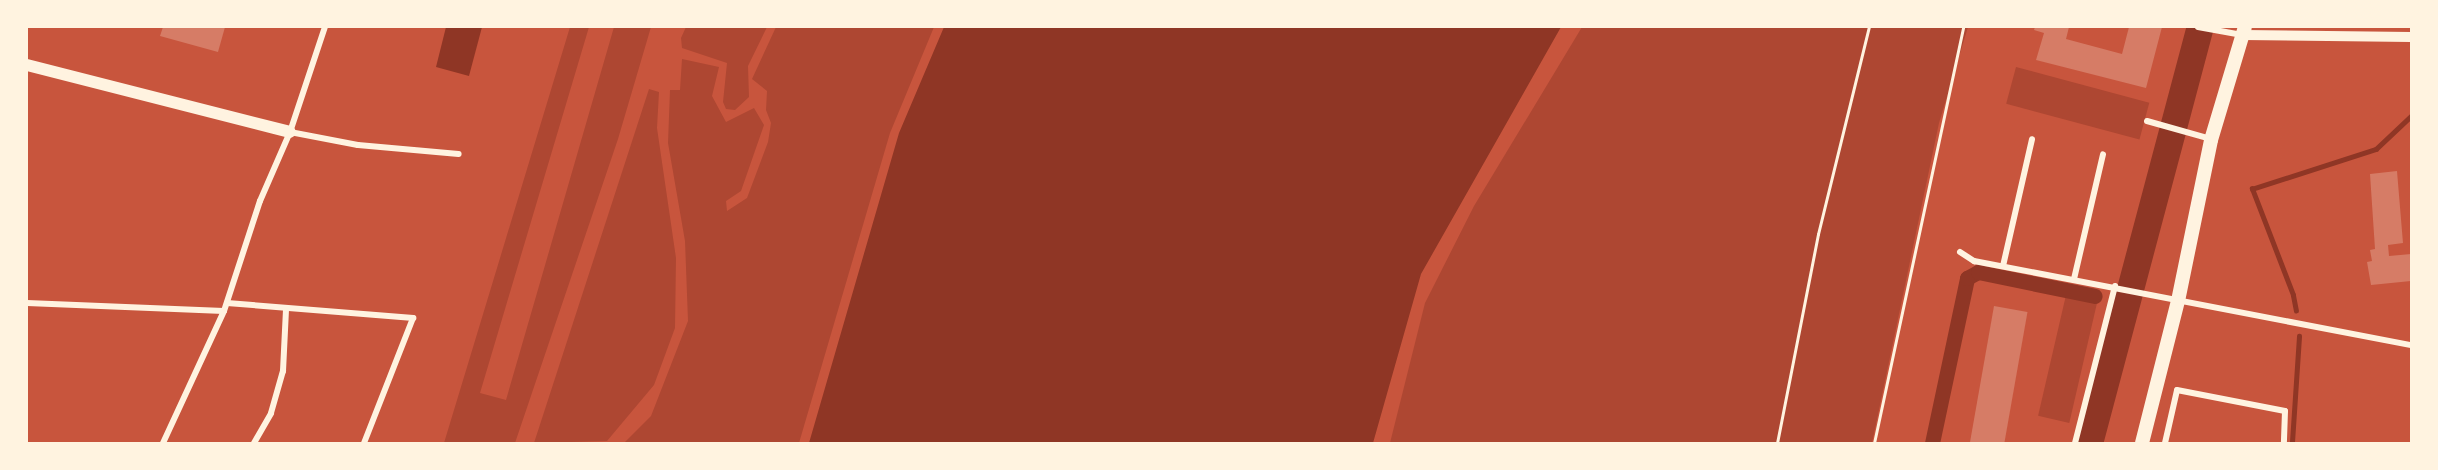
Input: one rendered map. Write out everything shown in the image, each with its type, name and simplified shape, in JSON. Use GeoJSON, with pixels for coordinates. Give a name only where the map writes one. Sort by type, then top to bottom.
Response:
{"type":"FeatureCollection","features":[{"type":"Feature","properties":{"kind":"main road"},"geometry":{"type":"LineString","coordinates":[[2142,443],[2178,301],[2207,139],[2241,32]]}},
{"type":"Feature","properties":{"kind":"main road"},"geometry":{"type":"LineString","coordinates":[[27,65],[290,132]]}},
{"type":"Feature","properties":{"kind":"street"},"geometry":{"type":"LineString","coordinates":[[164,443],[224,312],[260,201],[290,132],[325,27]]}},
{"type":"Feature","properties":{"kind":"street"},"geometry":{"type":"LineString","coordinates":[[2198,27],[2241,32],[2411,37]]}},
{"type":"Feature","properties":{"kind":"street"},"geometry":{"type":"LineString","coordinates":[[2147,121],[2207,139]]}},
{"type":"Feature","properties":{"kind":"street"},"geometry":{"type":"LineString","coordinates":[[290,132],[358,145],[459,153]]}},
{"type":"Feature","properties":{"kind":"street"},"geometry":{"type":"LineString","coordinates":[[2003,266],[2032,139]]}},
{"type":"Feature","properties":{"kind":"street"},"geometry":{"type":"LineString","coordinates":[[2074,279],[2103,154]]}},
{"type":"Feature","properties":{"kind":"street"},"geometry":{"type":"LineString","coordinates":[[1960,252],[1974,261],[2115,286],[2178,301],[2411,345]]}},
{"type":"Feature","properties":{"kind":"street"},"geometry":{"type":"LineString","coordinates":[[2075,443],[2115,286]]}},
{"type":"Feature","properties":{"kind":"street"},"geometry":{"type":"LineString","coordinates":[[27,303],[224,312]]}},
{"type":"Feature","properties":{"kind":"street"},"geometry":{"type":"LineString","coordinates":[[227,303],[286,310],[413,318],[364,443]]}},
{"type":"Feature","properties":{"kind":"street"},"geometry":{"type":"LineString","coordinates":[[254,443],[271,413],[283,371],[286,310]]}},
{"type":"Feature","properties":{"kind":"street"},"geometry":{"type":"LineString","coordinates":[[2165,443],[2177,390],[2285,411],[2284,443]]}},
{"type":"Feature","properties":{"kind":"path"},"geometry":{"type":"LineString","coordinates":[[1777,443],[1818,234],[1869,27]]}},
{"type":"Feature","properties":{"kind":"path"},"geometry":{"type":"LineString","coordinates":[[1874,443],[1963,27]]}},
{"type":"Feature","properties":{"kind":"shaded area"},"geometry":{"type":"Polygon","coordinates":[[[446,27],[482,27],[469,76],[436,67],[446,27]]]}},
{"type":"Feature","properties":{"kind":"shaded area"},"geometry":{"type":"Polygon","coordinates":[[[570,27],[589,27],[480,393],[506,400],[614,27],[651,27],[618,139],[515,443],[444,443],[570,27]]]}},
{"type":"Feature","properties":{"kind":"shaded area"},"geometry":{"type":"Polygon","coordinates":[[[686,27],[767,27],[748,66],[749,97],[735,110],[726,109],[723,102],[727,63],[682,48],[681,38],[686,27]]]}},
{"type":"Feature","properties":{"kind":"shaded area"},"geometry":{"type":"Polygon","coordinates":[[[776,27],[934,27],[890,133],[799,443],[624,443],[651,416],[688,321],[685,241],[668,143],[670,90],[680,90],[682,59],[719,67],[712,96],[726,122],[754,108],[764,125],[741,191],[726,201],[727,211],[747,198],[768,142],[771,123],[766,110],[767,91],[752,79],[776,27]]]}},
{"type":"Feature","properties":{"kind":"shaded area"},"geometry":{"type":"Polygon","coordinates":[[[944,27],[1561,27],[1421,274],[1373,443],[809,443],[899,133],[944,27]]]}},
{"type":"Feature","properties":{"kind":"shaded area"},"geometry":{"type":"Polygon","coordinates":[[[1582,27],[1968,27],[1939,123],[1872,443],[1390,443],[1425,303],[1474,206],[1582,27]]]}},
{"type":"Feature","properties":{"kind":"shaded area"},"geometry":{"type":"Polygon","coordinates":[[[2016,67],[2149,103],[2139,139],[2006,104],[2016,67]]]}},
{"type":"Feature","properties":{"kind":"shaded area"},"geometry":{"type":"Polygon","coordinates":[[[649,89],[659,92],[657,128],[676,258],[675,328],[654,385],[607,441],[534,443],[649,89]]]}},
{"type":"Feature","properties":{"kind":"shaded area"},"geometry":{"type":"Polygon","coordinates":[[[2066,295],[2097,302],[2069,423],[2038,416],[2066,295]]]}},
{"type":"Feature","properties":{"kind":"building"},"geometry":{"type":"Polygon","coordinates":[[[163,27],[225,27],[218,52],[160,36],[163,27]]]}},
{"type":"Feature","properties":{"kind":"building"},"geometry":{"type":"Polygon","coordinates":[[[2035,27],[2069,27],[2066,39],[2122,54],[2129,27],[2162,27],[2146,88],[2036,60],[2044,33],[2034,30],[2035,27]]]}},
{"type":"Feature","properties":{"kind":"building"},"geometry":{"type":"Polygon","coordinates":[[[2397,171],[2403,243],[2388,245],[2389,256],[2411,254],[2411,281],[2371,285],[2367,262],[2372,261],[2370,250],[2375,249],[2370,174],[2397,171]]]}},
{"type":"Feature","properties":{"kind":"building"},"geometry":{"type":"Polygon","coordinates":[[[1994,306],[2027,312],[2004,443],[1970,443],[1994,306]]]}},
{"type":"Feature","properties":{"kind":"waterway"},"geometry":{"type":"LineString","coordinates":[[2089,443],[2200,27]]}},
{"type":"Feature","properties":{"kind":"waterway"},"geometry":{"type":"LineString","coordinates":[[2296,311],[2293,295],[2252,189],[2376,149],[2411,116]]}},
{"type":"Feature","properties":{"kind":"waterway"},"geometry":{"type":"LineString","coordinates":[[1932,443],[1967,278],[1978,272],[2095,296]]}},
{"type":"Feature","properties":{"kind":"waterway"},"geometry":{"type":"LineString","coordinates":[[2120,302],[2126,303]]}},
{"type":"Feature","properties":{"kind":"waterway"},"geometry":{"type":"LineString","coordinates":[[2292,442],[2299,336]]}}]}
